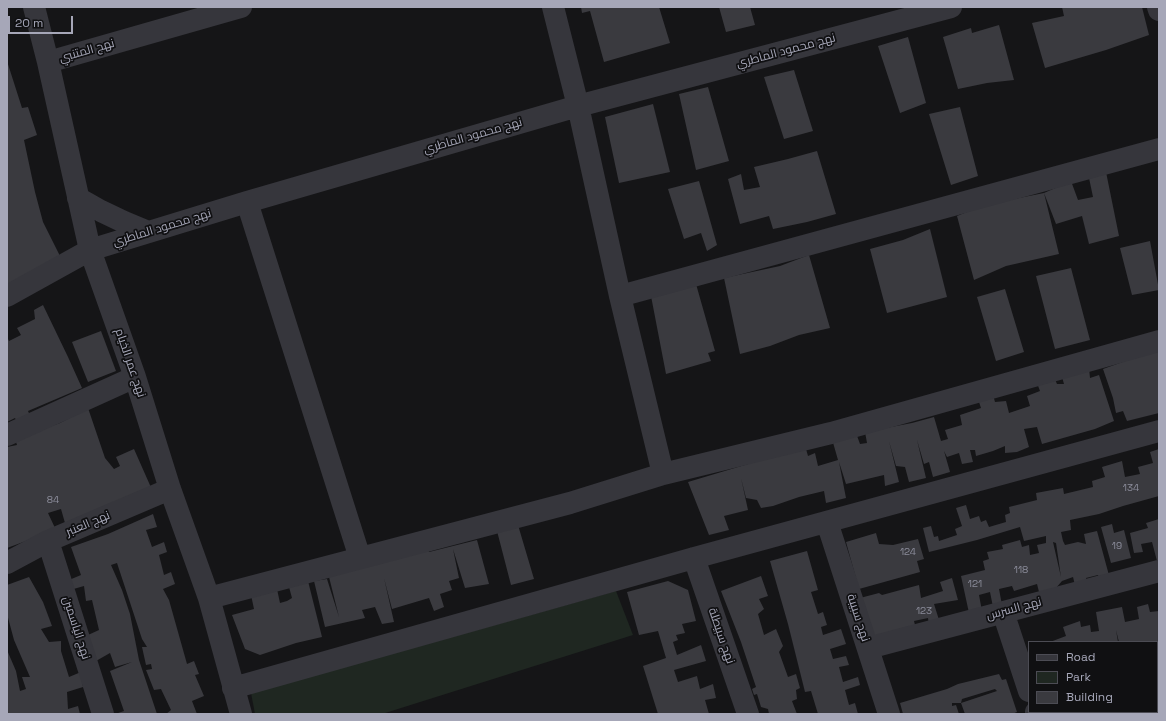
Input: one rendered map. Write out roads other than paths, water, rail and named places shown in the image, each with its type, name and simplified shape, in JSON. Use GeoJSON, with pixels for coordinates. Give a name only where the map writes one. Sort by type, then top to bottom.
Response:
{"type":"FeatureCollection","features":[{"type":"Feature","properties":{"kind":"street","name":"نهج عمر الخيام"},"geometry":{"type":"LineString","coordinates":[[34,7],[48,62],[90,250],[135,377],[170,489],[209,598],[242,714]]}},
{"type":"Feature","properties":{"kind":"street","name":"نهج المتنبي"},"geometry":{"type":"LineString","coordinates":[[48,62],[241,7]]}},
{"type":"Feature","properties":{"kind":"street"},"geometry":{"type":"LineString","coordinates":[[553,7],[578,106],[620,296],[663,474]]}},
{"type":"Feature","properties":{"kind":"street","name":"نهج محمود الماطري"},"geometry":{"type":"LineString","coordinates":[[7,296],[90,250],[148,232],[578,106],[950,7]]}},
{"type":"Feature","properties":{"kind":"street"},"geometry":{"type":"LineString","coordinates":[[620,296],[1159,149]]}},
{"type":"Feature","properties":{"kind":"street"},"geometry":{"type":"LineString","coordinates":[[78,198],[118,220],[148,232]]}},
{"type":"Feature","properties":{"kind":"street"},"geometry":{"type":"LineString","coordinates":[[247,202],[360,558]]}},
{"type":"Feature","properties":{"kind":"street"},"geometry":{"type":"LineString","coordinates":[[209,598],[570,503],[663,474],[831,433],[1159,341]]}},
{"type":"Feature","properties":{"kind":"street"},"geometry":{"type":"LineString","coordinates":[[7,435],[135,377]]}},
{"type":"Feature","properties":{"kind":"street"},"geometry":{"type":"LineString","coordinates":[[234,688],[694,558],[1159,431]]}},
{"type":"Feature","properties":{"kind":"street","name":"نهج العنبر"},"geometry":{"type":"LineString","coordinates":[[7,563],[48,541],[170,489]]}},
{"type":"Feature","properties":{"kind":"street","name":"نهج سبيبة"},"geometry":{"type":"LineString","coordinates":[[827,522],[890,714]]}},
{"type":"Feature","properties":{"kind":"street","name":"نهج الياسمين"},"geometry":{"type":"LineString","coordinates":[[48,541],[103,714]]}},
{"type":"Feature","properties":{"kind":"street","name":"نهج سبيطلة"},"geometry":{"type":"LineString","coordinates":[[694,558],[748,714]]}},
{"type":"Feature","properties":{"kind":"street","name":"نهج السرس"},"geometry":{"type":"LineString","coordinates":[[868,648],[1159,570]]}},
{"type":"Feature","properties":{"kind":"street"},"geometry":{"type":"LineString","coordinates":[[1003,612],[1028,688]]}}]}
